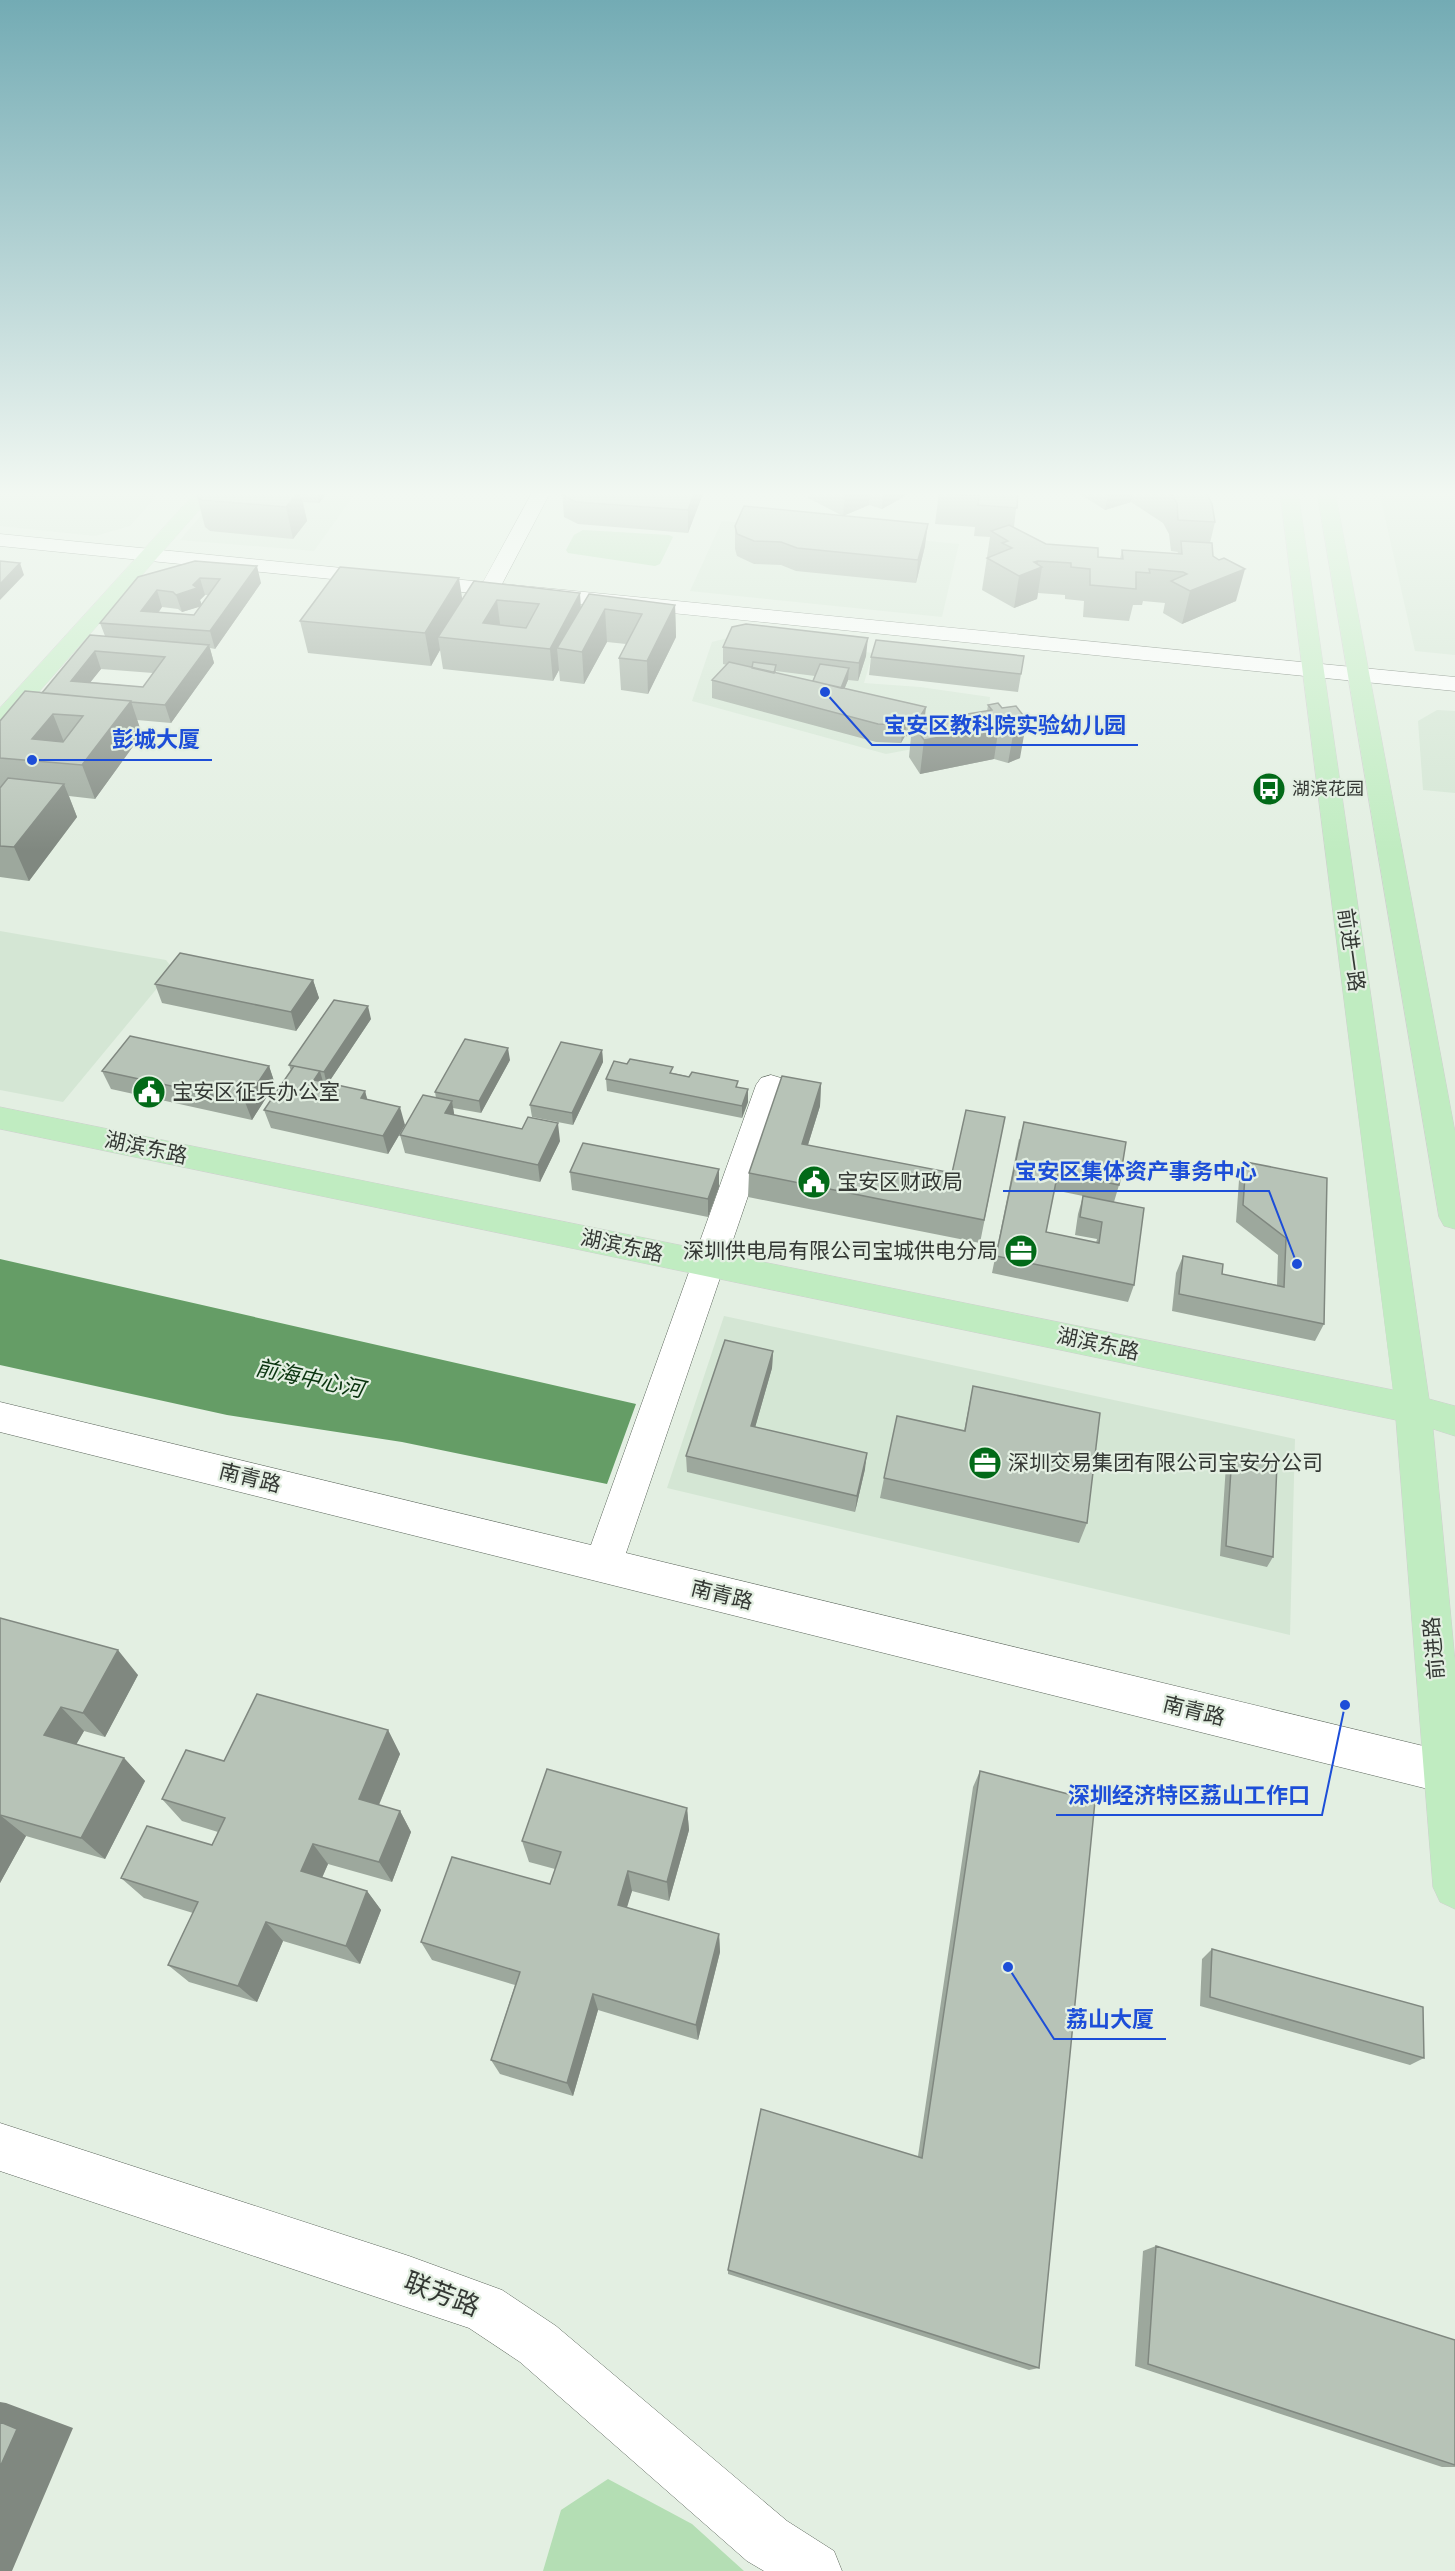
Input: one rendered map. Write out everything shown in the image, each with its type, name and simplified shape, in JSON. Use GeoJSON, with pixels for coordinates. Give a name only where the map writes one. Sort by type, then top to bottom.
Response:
{"type":"FeatureCollection","features":[{"type":"Feature","properties":{"kind":"main road"},"geometry":{"type":"LineString","coordinates":[[8,683],[75,611]]}},
{"type":"Feature","properties":{"kind":"main road"},"geometry":{"type":"LineString","coordinates":[[0,722],[100,611]]}},
{"type":"Feature","properties":{"kind":"main road","name":"前进一路"},"geometry":{"type":"LineString","coordinates":[[1305,611],[1413,1409]]}},
{"type":"Feature","properties":{"kind":"main road"},"geometry":{"type":"LineString","coordinates":[[1346,611],[1455,1217]]}},
{"type":"Feature","properties":{"kind":"main road","name":"湖滨东路"},"geometry":{"type":"LineString","coordinates":[[0,1118],[1413,1409],[1455,1421]]}},
{"type":"Feature","properties":{"kind":"main road","name":"前进路"},"geometry":{"type":"LineString","coordinates":[[1413,1409],[1455,1887]]}},
{"type":"Feature","properties":{"kind":"street"},"geometry":{"type":"LineString","coordinates":[[713,611],[1455,684]]}},
{"type":"Feature","properties":{"kind":"street"},"geometry":{"type":"LineString","coordinates":[[603,1565],[771,1085]]}},
{"type":"Feature","properties":{"kind":"street","name":"南青路"},"geometry":{"type":"LineString","coordinates":[[0,1417],[1444,1772]]}},
{"type":"Feature","properties":{"kind":"street","name":"联芳路"},"geometry":{"type":"LineString","coordinates":[[0,2147],[398,2277],[484,2308],[538,2344],[767,2541],[814,2571]]}},
{"type":"Feature","properties":{"kind":"shaded area"},"geometry":{"type":"Polygon","coordinates":[[[884,611],[943,611],[942,617],[884,611]]]}},
{"type":"Feature","properties":{"kind":"shaded area"},"geometry":{"type":"Polygon","coordinates":[[[1406,611],[1455,611],[1455,655],[1415,651],[1406,611]]]}},
{"type":"Feature","properties":{"kind":"shaded area"},"geometry":{"type":"Polygon","coordinates":[[[735,636],[873,653],[864,683],[920,687],[990,697],[987,735],[886,754],[692,701],[712,642],[735,636]]]}},
{"type":"Feature","properties":{"kind":"shaded area"},"geometry":{"type":"Polygon","coordinates":[[[1437,710],[1455,711],[1455,793],[1423,790],[1418,721],[1437,710]]]}},
{"type":"Feature","properties":{"kind":"shaded area"},"geometry":{"type":"Polygon","coordinates":[[[0,931],[166,960],[173,969],[63,1102],[0,1090],[0,931]]]}},
{"type":"Feature","properties":{"kind":"shaded area","name":"深圳交易集团有限公司宝安分公司"},"geometry":{"type":"Polygon","coordinates":[[[724,1316],[1295,1439],[1290,1635],[667,1488],[724,1316]]]}},
{"type":"Feature","properties":{"kind":"shaded area"},"geometry":{"type":"Polygon","coordinates":[[[608,2479],[692,2524],[744,2571],[543,2571],[561,2510],[608,2479]]]}},
{"type":"Feature","properties":{"kind":"water","name":"前海中心河"},"geometry":{"type":"Polygon","coordinates":[[[0,1259],[636,1404],[607,1484],[402,1442],[227,1415],[0,1365],[0,1259]]]}},
{"type":"Feature","properties":{"kind":"building"},"geometry":{"type":"Polygon","coordinates":[[[110,611],[194,615],[197,611],[224,611],[210,631],[100,623],[110,611]]]}},
{"type":"Feature","properties":{"kind":"building"},"geometry":{"type":"Polygon","coordinates":[[[307,611],[439,611],[425,633],[300,621],[307,611]]]}},
{"type":"Feature","properties":{"kind":"building"},"geometry":{"type":"Polygon","coordinates":[[[455,611],[490,611],[483,623],[526,628],[535,611],[570,611],[550,649],[438,637],[455,611]]]}},
{"type":"Feature","properties":{"kind":"building"},"geometry":{"type":"Polygon","coordinates":[[[579,611],[604,611],[582,652],[557,648],[579,611]]]}},
{"type":"Feature","properties":{"kind":"building"},"geometry":{"type":"Polygon","coordinates":[[[620,611],[672,611],[647,661],[619,658],[642,614],[620,611]]]}},
{"type":"Feature","properties":{"kind":"building"},"geometry":{"type":"Polygon","coordinates":[[[746,624],[868,638],[859,663],[723,647],[732,627],[746,624]]]}},
{"type":"Feature","properties":{"kind":"building"},"geometry":{"type":"Polygon","coordinates":[[[90,635],[209,645],[165,705],[42,693],[90,635]],[[95,651],[71,681],[143,687],[165,657],[95,651]]]}},
{"type":"Feature","properties":{"kind":"building"},"geometry":{"type":"Polygon","coordinates":[[[876,640],[1024,656],[1021,674],[871,657],[876,640]]]}},
{"type":"Feature","properties":{"kind":"building"},"geometry":{"type":"Polygon","coordinates":[[[729,662],[926,707],[918,720],[907,718],[903,725],[878,724],[712,680],[729,662]]]}},
{"type":"Feature","properties":{"kind":"building"},"geometry":{"type":"Polygon","coordinates":[[[753,662],[776,665],[774,673],[752,668],[753,662]]]}},
{"type":"Feature","properties":{"kind":"building"},"geometry":{"type":"Polygon","coordinates":[[[820,664],[849,668],[841,688],[813,681],[820,664]]]}},
{"type":"Feature","properties":{"kind":"building"},"geometry":{"type":"Polygon","coordinates":[[[25,691],[131,701],[82,765],[0,758],[0,721],[25,691]],[[53,714],[32,739],[63,742],[83,716],[53,714]]]}},
{"type":"Feature","properties":{"kind":"building"},"geometry":{"type":"Polygon","coordinates":[[[998,703],[1002,708],[1016,706],[1026,719],[1026,724],[1014,729],[999,726],[924,740],[912,723],[992,710],[988,705],[998,703]]]}},
{"type":"Feature","properties":{"kind":"building"},"geometry":{"type":"Polygon","coordinates":[[[8,778],[64,784],[14,847],[0,846],[0,788],[8,778]]]}},
{"type":"Feature","properties":{"kind":"building"},"geometry":{"type":"Polygon","coordinates":[[[180,953],[313,980],[291,1012],[155,984],[180,953]]]}},
{"type":"Feature","properties":{"kind":"building"},"geometry":{"type":"Polygon","coordinates":[[[334,1000],[368,1006],[324,1072],[289,1065],[334,1000]]]}},
{"type":"Feature","properties":{"kind":"building"},"geometry":{"type":"Polygon","coordinates":[[[130,1036],[269,1066],[245,1102],[102,1071],[130,1036]]]}},
{"type":"Feature","properties":{"kind":"building"},"geometry":{"type":"Polygon","coordinates":[[[465,1039],[508,1048],[479,1101],[435,1092],[465,1039]]]}},
{"type":"Feature","properties":{"kind":"building"},"geometry":{"type":"Polygon","coordinates":[[[561,1042],[602,1050],[572,1113],[530,1105],[561,1042]]]}},
{"type":"Feature","properties":{"kind":"building"},"geometry":{"type":"Polygon","coordinates":[[[630,1059],[673,1067],[670,1073],[689,1077],[692,1072],[738,1081],[736,1087],[748,1089],[742,1106],[606,1079],[614,1061],[627,1064],[630,1059]]]}},
{"type":"Feature","properties":{"kind":"building"},"geometry":{"type":"Polygon","coordinates":[[[294,1066],[320,1071],[314,1080],[365,1091],[361,1098],[400,1107],[383,1136],[264,1110],[294,1066]]]}},
{"type":"Feature","properties":{"kind":"building"},"geometry":{"type":"Polygon","coordinates":[[[782,1076],[821,1083],[802,1144],[952,1173],[966,1110],[1005,1117],[984,1220],[749,1173],[782,1076]]]}},
{"type":"Feature","properties":{"kind":"building"},"geometry":{"type":"Polygon","coordinates":[[[423,1095],[452,1101],[445,1113],[522,1129],[528,1117],[558,1123],[538,1165],[400,1135],[423,1095]]]}},
{"type":"Feature","properties":{"kind":"building"},"geometry":{"type":"Polygon","coordinates":[[[1024,1122],[1126,1142],[1119,1185],[1058,1172],[1046,1232],[1099,1243],[1102,1222],[1080,1217],[1083,1196],[1144,1208],[1134,1285],[996,1256],[1024,1122]]]}},
{"type":"Feature","properties":{"kind":"building"},"geometry":{"type":"Polygon","coordinates":[[[583,1143],[719,1169],[708,1199],[570,1172],[583,1143]]]}},
{"type":"Feature","properties":{"kind":"building"},"geometry":{"type":"Polygon","coordinates":[[[1246,1162],[1327,1178],[1324,1324],[1179,1294],[1183,1256],[1223,1264],[1222,1274],[1284,1287],[1286,1238],[1243,1205],[1246,1162]]]}},
{"type":"Feature","properties":{"kind":"building"},"geometry":{"type":"Polygon","coordinates":[[[725,1340],[773,1351],[751,1426],[867,1453],[857,1496],[686,1456],[725,1340]]]}},
{"type":"Feature","properties":{"kind":"building"},"geometry":{"type":"Polygon","coordinates":[[[973,1386],[1100,1413],[1087,1523],[884,1478],[897,1416],[965,1431],[973,1386]]]}},
{"type":"Feature","properties":{"kind":"building"},"geometry":{"type":"Polygon","coordinates":[[[1232,1454],[1277,1464],[1273,1557],[1226,1546],[1232,1454]]]}},
{"type":"Feature","properties":{"kind":"building"},"geometry":{"type":"Polygon","coordinates":[[[0,1618],[118,1650],[83,1713],[61,1707],[44,1735],[124,1758],[81,1838],[0,1815],[0,1618]]]}},
{"type":"Feature","properties":{"kind":"building"},"geometry":{"type":"Polygon","coordinates":[[[257,1694],[388,1730],[359,1799],[400,1811],[379,1862],[313,1844],[301,1871],[367,1891],[346,1946],[266,1922],[238,1986],[168,1965],[198,1902],[121,1878],[147,1826],[212,1845],[225,1818],[162,1799],[186,1750],[224,1761],[257,1694]]]}},
{"type":"Feature","properties":{"kind":"building"},"geometry":{"type":"Polygon","coordinates":[[[547,1769],[687,1808],[667,1882],[628,1871],[618,1905],[719,1934],[696,2025],[593,1994],[567,2083],[491,2060],[520,1972],[421,1942],[452,1857],[550,1884],[561,1852],[522,1841],[547,1769]]]}},
{"type":"Feature","properties":{"kind":"building"},"geometry":{"type":"Polygon","coordinates":[[[980,1771],[1095,1801],[1039,2368],[728,2270],[761,2109],[922,2158],[980,1771]]]}},
{"type":"Feature","properties":{"kind":"building"},"geometry":{"type":"Polygon","coordinates":[[[1212,1949],[1423,2007],[1424,2058],[1210,1997],[1212,1949]]]}},
{"type":"Feature","properties":{"kind":"building"},"geometry":{"type":"Polygon","coordinates":[[[1156,2246],[1455,2340],[1455,2465],[1148,2364],[1156,2246]]]}},
{"type":"Feature","properties":{"kind":"building"},"geometry":{"type":"Polygon","coordinates":[[[0,2422],[17,2429],[0,2467],[0,2422]]]}},
{"type":"Feature","properties":{"kind":"place","name":"宝安区教科院实验幼儿园"},"geometry":{"type":"Point","coordinates":[825,692]}},
{"type":"Feature","properties":{"kind":"place","name":"彭城大厦"},"geometry":{"type":"Point","coordinates":[32,760]}},
{"type":"Feature","properties":{"kind":"place","name":"湖滨花园"},"geometry":{"type":"Point","coordinates":[1269,789]}},
{"type":"Feature","properties":{"kind":"place","name":"宝安区征兵办公室"},"geometry":{"type":"Point","coordinates":[149,1092]}},
{"type":"Feature","properties":{"kind":"place","name":"宝安区财政局"},"geometry":{"type":"Point","coordinates":[814,1182]}},
{"type":"Feature","properties":{"kind":"place","name":"深圳供电局有限公司宝城供电分局"},"geometry":{"type":"Point","coordinates":[1021,1251]}},
{"type":"Feature","properties":{"kind":"place","name":"宝安区集体资产事务中心"},"geometry":{"type":"Point","coordinates":[1297,1264]}},
{"type":"Feature","properties":{"kind":"place","name":"深圳交易集团有限公司宝安分公司"},"geometry":{"type":"Point","coordinates":[985,1463]}},
{"type":"Feature","properties":{"kind":"place","name":"深圳经济特区荔山工作口"},"geometry":{"type":"Point","coordinates":[1345,1705]}},
{"type":"Feature","properties":{"kind":"place","name":"荔山大厦"},"geometry":{"type":"Point","coordinates":[1008,1967]}}]}
